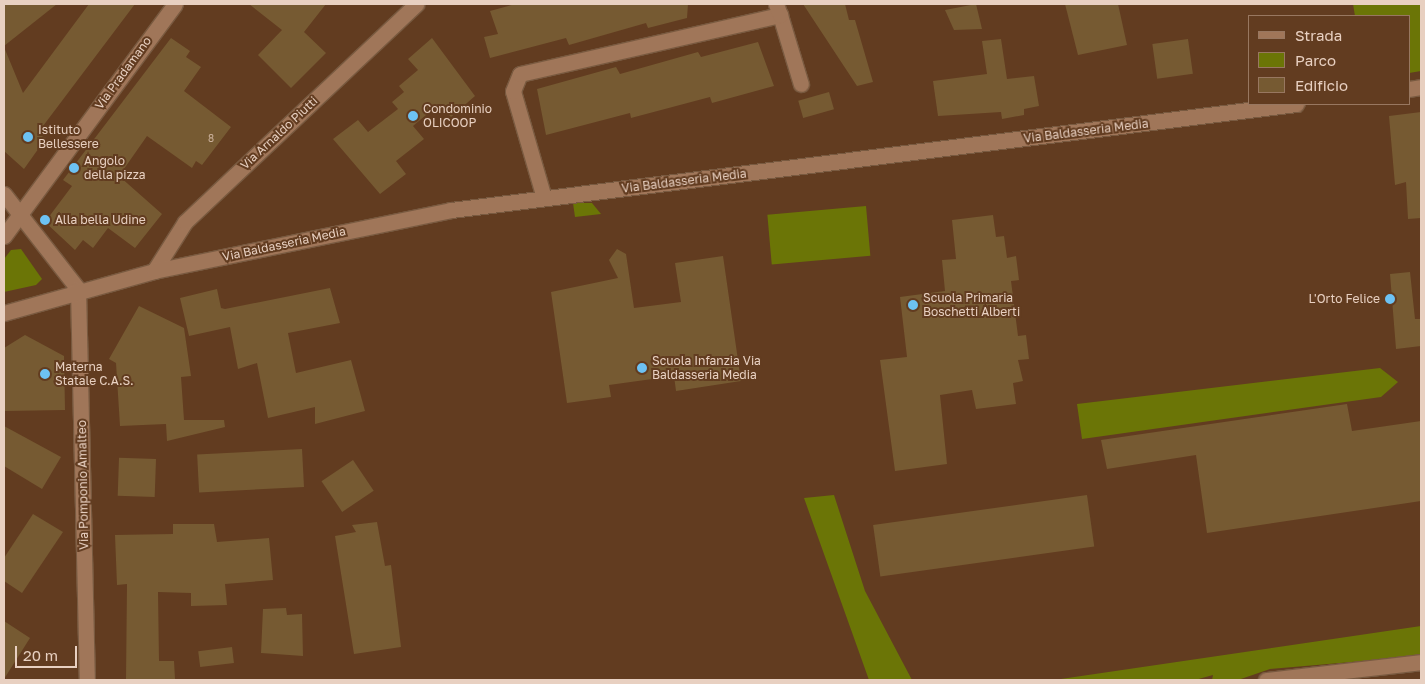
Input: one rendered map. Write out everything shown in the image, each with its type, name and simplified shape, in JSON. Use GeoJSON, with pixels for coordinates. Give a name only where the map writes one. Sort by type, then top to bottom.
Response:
{"type":"FeatureCollection","features":[{"type":"Feature","properties":{"kind":"street","name":"Via Pradamano"},"geometry":{"type":"LineString","coordinates":[[4,236],[174,4]]}},
{"type":"Feature","properties":{"kind":"street","name":"Via Arnaldo Piutti"},"geometry":{"type":"LineString","coordinates":[[154,272],[185,222],[416,4]]}},
{"type":"Feature","properties":{"kind":"street"},"geometry":{"type":"LineString","coordinates":[[544,198],[513,91],[520,74],[778,10],[801,84]]}},
{"type":"Feature","properties":{"kind":"street","name":"Via Baldasseria Media"},"geometry":{"type":"LineString","coordinates":[[4,313],[78,290],[154,272],[415,216],[544,198],[1288,105]]}},
{"type":"Feature","properties":{"kind":"street"},"geometry":{"type":"LineString","coordinates":[[4,194],[78,290]]}},
{"type":"Feature","properties":{"kind":"street","name":"Via Pomponio Amalteo"},"geometry":{"type":"LineString","coordinates":[[78,290],[87,680]]}},
{"type":"Feature","properties":{"kind":"street"},"geometry":{"type":"LineString","coordinates":[[1266,680],[1421,662]]}},
{"type":"Feature","properties":{"kind":"green space"},"geometry":{"type":"Polygon","coordinates":[[[1353,4],[1421,4],[1421,71],[1410,73],[1410,15],[1355,15],[1353,4]]]}},
{"type":"Feature","properties":{"kind":"green space"},"geometry":{"type":"Polygon","coordinates":[[[573,203],[592,203],[601,214],[575,217],[573,203]]]}},
{"type":"Feature","properties":{"kind":"green space"},"geometry":{"type":"Polygon","coordinates":[[[866,206],[870,256],[772,264],[767,215],[866,206]]]}},
{"type":"Feature","properties":{"kind":"green space"},"geometry":{"type":"Polygon","coordinates":[[[21,249],[42,279],[36,285],[4,292],[4,259],[11,250],[21,249]]]}},
{"type":"Feature","properties":{"kind":"green space"},"geometry":{"type":"Polygon","coordinates":[[[1380,368],[1398,382],[1381,397],[1082,439],[1077,404],[1380,368]]]}},
{"type":"Feature","properties":{"kind":"green space"},"geometry":{"type":"Polygon","coordinates":[[[834,495],[865,591],[912,680],[869,680],[804,498],[834,495]]]}},
{"type":"Feature","properties":{"kind":"green space"},"geometry":{"type":"Polygon","coordinates":[[[1421,626],[1421,656],[1270,669],[1238,680],[1212,680],[1213,675],[1195,680],[1054,680],[1421,626]]]}},
{"type":"Feature","properties":{"kind":"building"},"geometry":{"type":"Polygon","coordinates":[[[4,4],[57,4],[4,46],[4,4]]]}},
{"type":"Feature","properties":{"kind":"building"},"geometry":{"type":"Polygon","coordinates":[[[89,4],[135,4],[37,134],[46,138],[24,169],[4,151],[4,47],[23,93],[89,4]]]}},
{"type":"Feature","properties":{"kind":"building"},"geometry":{"type":"Polygon","coordinates":[[[249,4],[326,4],[304,32],[326,53],[291,88],[258,55],[282,30],[249,4]]]}},
{"type":"Feature","properties":{"kind":"building"},"geometry":{"type":"Polygon","coordinates":[[[515,4],[688,4],[687,18],[648,28],[646,23],[569,45],[566,38],[490,58],[484,37],[498,34],[490,11],[515,4]]]}},
{"type":"Feature","properties":{"kind":"building"},"geometry":{"type":"Polygon","coordinates":[[[803,4],[845,4],[849,20],[855,20],[873,82],[857,86],[803,4]]]}},
{"type":"Feature","properties":{"kind":"building"},"geometry":{"type":"Polygon","coordinates":[[[976,4],[982,29],[954,30],[945,10],[976,4]]]}},
{"type":"Feature","properties":{"kind":"building"},"geometry":{"type":"Polygon","coordinates":[[[1065,4],[1118,4],[1127,45],[1078,55],[1065,4]]]}},
{"type":"Feature","properties":{"kind":"building"},"geometry":{"type":"Polygon","coordinates":[[[171,38],[190,51],[186,57],[201,67],[184,91],[231,127],[202,165],[196,161],[192,168],[147,136],[119,176],[162,214],[135,248],[108,228],[93,248],[83,240],[75,250],[45,222],[72,186],[63,180],[171,38]]]}},
{"type":"Feature","properties":{"kind":"building","name":"Condominio OLICOOP"},"geometry":{"type":"Polygon","coordinates":[[[432,38],[475,96],[451,117],[439,104],[413,126],[424,139],[396,161],[406,174],[380,194],[333,139],[358,120],[368,132],[398,109],[392,102],[404,92],[399,86],[418,70],[408,59],[432,38]]]}},
{"type":"Feature","properties":{"kind":"building"},"geometry":{"type":"Polygon","coordinates":[[[1001,39],[1007,79],[1034,76],[1039,106],[1024,109],[1024,115],[1002,119],[1001,112],[938,116],[933,81],[987,74],[982,41],[1001,39]]]}},
{"type":"Feature","properties":{"kind":"building"},"geometry":{"type":"Polygon","coordinates":[[[1188,39],[1193,74],[1157,79],[1152,44],[1188,39]]]}},
{"type":"Feature","properties":{"kind":"building"},"geometry":{"type":"Polygon","coordinates":[[[758,42],[774,86],[712,103],[710,97],[631,118],[630,113],[546,135],[537,89],[616,67],[620,74],[698,52],[701,57],[758,42]]]}},
{"type":"Feature","properties":{"kind":"building"},"geometry":{"type":"Polygon","coordinates":[[[829,92],[834,109],[803,118],[798,101],[829,92]]]}},
{"type":"Feature","properties":{"kind":"building"},"geometry":{"type":"Polygon","coordinates":[[[1421,112],[1421,218],[1408,219],[1406,182],[1395,185],[1389,116],[1421,112]]]}},
{"type":"Feature","properties":{"kind":"building"},"geometry":{"type":"Polygon","coordinates":[[[993,215],[996,237],[1004,236],[1007,258],[1016,256],[1019,280],[1011,281],[1018,336],[1026,335],[1029,359],[1018,360],[1023,381],[1013,383],[1016,404],[976,409],[972,390],[940,395],[947,464],[895,471],[880,360],[907,357],[900,297],[945,291],[942,260],[956,259],[952,220],[993,215]]]}},
{"type":"Feature","properties":{"kind":"building"},"geometry":{"type":"Polygon","coordinates":[[[617,249],[626,254],[634,308],[681,302],[675,263],[723,256],[741,381],[676,391],[674,376],[609,385],[611,397],[567,403],[551,292],[618,278],[609,260],[617,249]]]}},
{"type":"Feature","properties":{"kind":"building"},"geometry":{"type":"Polygon","coordinates":[[[1410,272],[1415,319],[1421,319],[1421,346],[1396,349],[1390,274],[1410,272]]]}},
{"type":"Feature","properties":{"kind":"building"},"geometry":{"type":"Polygon","coordinates":[[[330,288],[340,323],[288,333],[296,373],[351,360],[365,411],[315,424],[315,407],[268,418],[257,363],[238,369],[230,327],[189,336],[180,298],[217,289],[221,308],[225,309],[330,288]]]}},
{"type":"Feature","properties":{"kind":"building"},"geometry":{"type":"Polygon","coordinates":[[[139,306],[184,328],[191,376],[181,377],[184,420],[224,420],[225,427],[167,441],[166,424],[120,426],[116,363],[109,359],[139,306]]]}},
{"type":"Feature","properties":{"kind":"building","name":"Materna Statale C.A.S."},"geometry":{"type":"Polygon","coordinates":[[[25,335],[64,356],[65,410],[4,411],[4,348],[25,335]]]}},
{"type":"Feature","properties":{"kind":"building"},"geometry":{"type":"Polygon","coordinates":[[[1347,404],[1352,431],[1421,421],[1421,501],[1207,533],[1196,455],[1107,469],[1101,440],[1347,404]]]}},
{"type":"Feature","properties":{"kind":"building"},"geometry":{"type":"Polygon","coordinates":[[[4,426],[61,457],[42,489],[4,466],[4,426]]]}},
{"type":"Feature","properties":{"kind":"building"},"geometry":{"type":"Polygon","coordinates":[[[302,449],[304,487],[199,492],[197,454],[302,449]]]}},
{"type":"Feature","properties":{"kind":"building"},"geometry":{"type":"Polygon","coordinates":[[[119,458],[156,459],[155,497],[118,496],[119,458]]]}},
{"type":"Feature","properties":{"kind":"building"},"geometry":{"type":"Polygon","coordinates":[[[353,460],[374,491],[342,512],[321,481],[353,460]]]}},
{"type":"Feature","properties":{"kind":"building"},"geometry":{"type":"Polygon","coordinates":[[[1087,495],[1094,546],[880,577],[873,525],[1087,495]]]}},
{"type":"Feature","properties":{"kind":"building"},"geometry":{"type":"Polygon","coordinates":[[[33,514],[63,532],[22,593],[4,581],[4,558],[33,514]]]}},
{"type":"Feature","properties":{"kind":"building"},"geometry":{"type":"Polygon","coordinates":[[[377,522],[385,566],[391,565],[401,647],[354,654],[335,536],[356,532],[352,525],[377,522]]]}},
{"type":"Feature","properties":{"kind":"building"},"geometry":{"type":"Polygon","coordinates":[[[173,524],[214,524],[217,542],[269,538],[273,580],[225,584],[227,605],[191,606],[191,593],[158,592],[159,661],[174,661],[175,679],[126,680],[127,584],[117,585],[115,535],[173,534],[173,524]]]}},
{"type":"Feature","properties":{"kind":"building"},"geometry":{"type":"Polygon","coordinates":[[[286,608],[287,615],[302,614],[303,656],[261,653],[263,609],[286,608]]]}},
{"type":"Feature","properties":{"kind":"building"},"geometry":{"type":"Polygon","coordinates":[[[4,621],[30,638],[4,679],[4,621]]]}},
{"type":"Feature","properties":{"kind":"building"},"geometry":{"type":"Polygon","coordinates":[[[232,647],[234,663],[200,667],[198,651],[232,647]]]}},
{"type":"Feature","properties":{"kind":"place","name":"Condominio OLICOOP"},"geometry":{"type":"Point","coordinates":[413,116]}},
{"type":"Feature","properties":{"kind":"place","name":"Istituto Bellessere"},"geometry":{"type":"Point","coordinates":[28,137]}},
{"type":"Feature","properties":{"kind":"place","name":"Angolo della pizza"},"geometry":{"type":"Point","coordinates":[74,168]}},
{"type":"Feature","properties":{"kind":"place","name":"Alla bella Udine"},"geometry":{"type":"Point","coordinates":[45,220]}},
{"type":"Feature","properties":{"kind":"place","name":"L'Orto Felice"},"geometry":{"type":"Point","coordinates":[1390,299]}},
{"type":"Feature","properties":{"kind":"place","name":"Scuola Primaria Boschetti Alberti"},"geometry":{"type":"Point","coordinates":[913,305]}},
{"type":"Feature","properties":{"kind":"place","name":"Scuola Infanzia Via Baldasseria Media"},"geometry":{"type":"Point","coordinates":[642,368]}},
{"type":"Feature","properties":{"kind":"place","name":"Materna Statale C.A.S."},"geometry":{"type":"Point","coordinates":[45,374]}}]}
